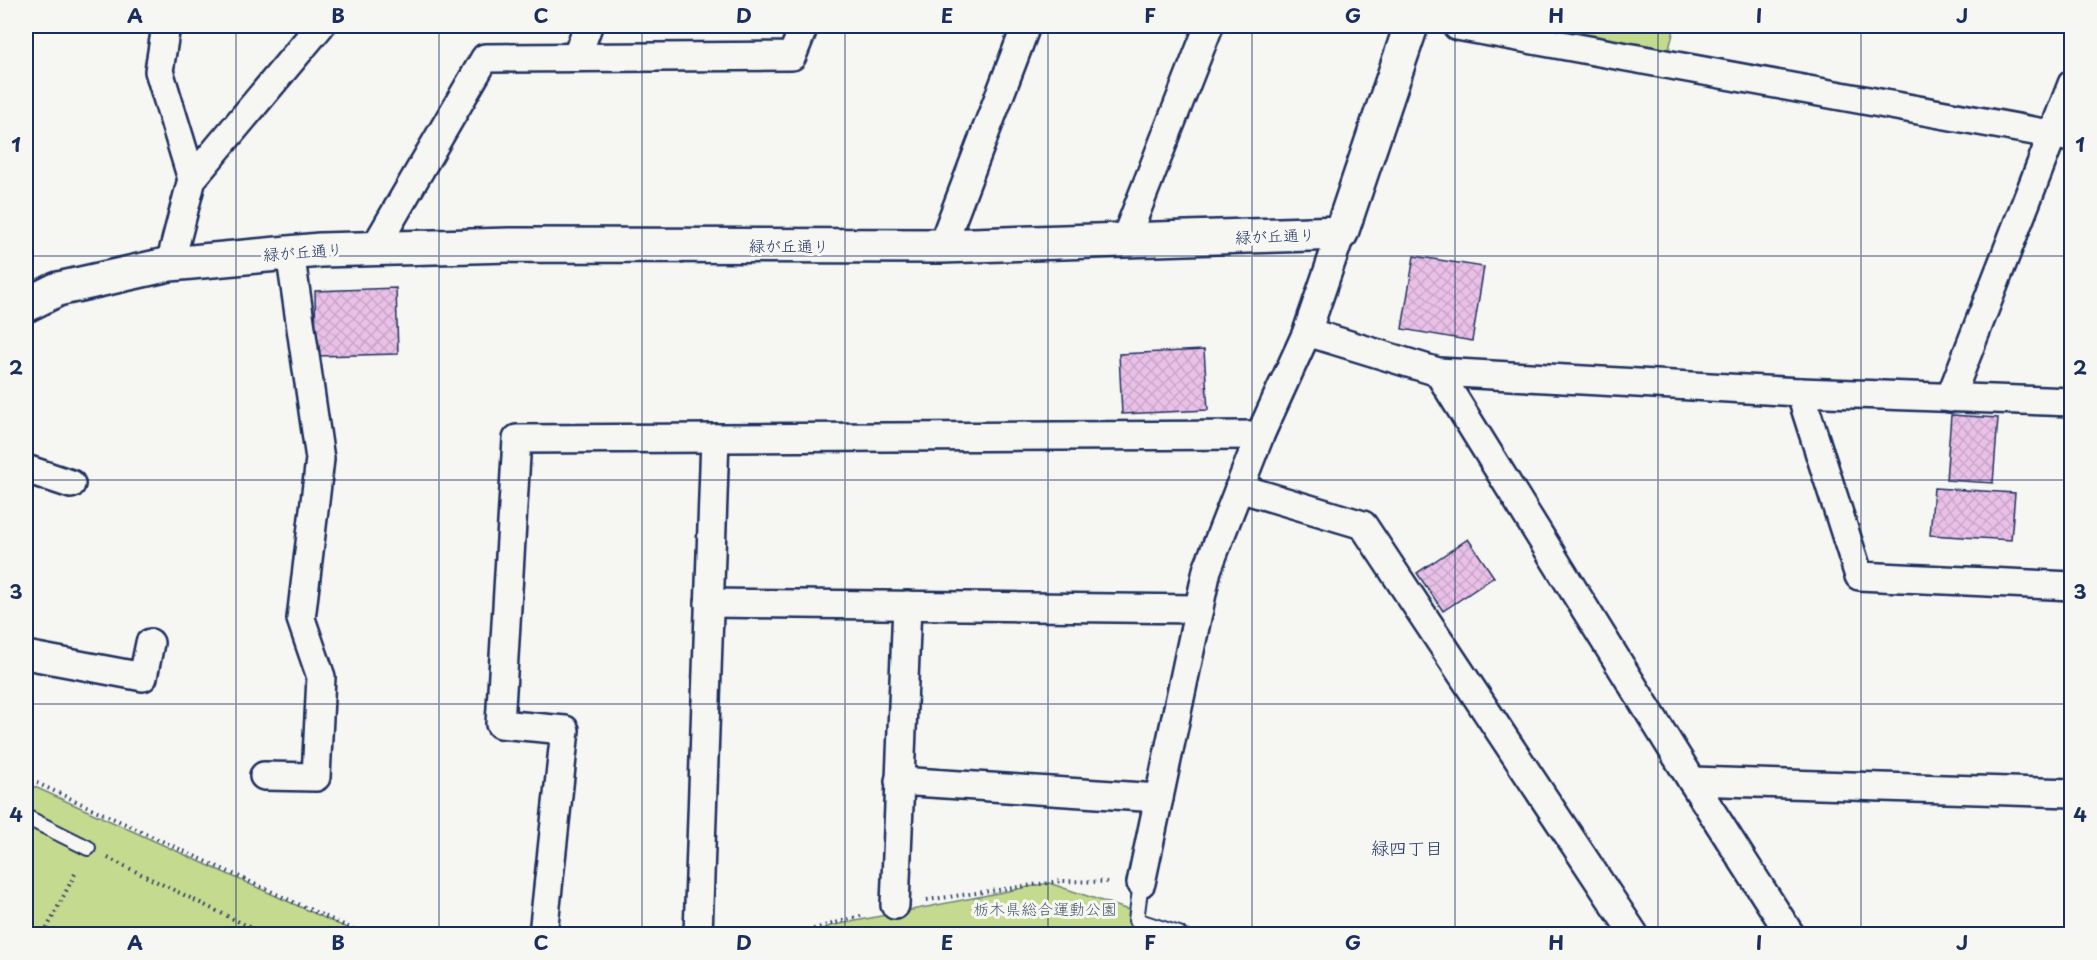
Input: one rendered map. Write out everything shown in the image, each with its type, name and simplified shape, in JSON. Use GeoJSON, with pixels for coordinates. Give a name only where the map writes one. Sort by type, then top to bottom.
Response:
{"type":"FeatureCollection","features":[{"type":"Feature","properties":{"kind":"street"},"geometry":{"type":"LineString","coordinates":[[166,26],[159,71],[192,178]]}},
{"type":"Feature","properties":{"kind":"street"},"geometry":{"type":"LineString","coordinates":[[170,264],[192,178],[320,26]]}},
{"type":"Feature","properties":{"kind":"street"},"geometry":{"type":"LineString","coordinates":[[577,56],[588,26]]}},
{"type":"Feature","properties":{"kind":"street"},"geometry":{"type":"LineString","coordinates":[[374,249],[485,58],[792,56],[804,26]]}},
{"type":"Feature","properties":{"kind":"street"},"geometry":{"type":"LineString","coordinates":[[942,246],[1026,26]]}},
{"type":"Feature","properties":{"kind":"street"},"geometry":{"type":"LineString","coordinates":[[1125,240],[1209,26]]}},
{"type":"Feature","properties":{"kind":"street"},"geometry":{"type":"LineString","coordinates":[[1141,883],[1207,570],[1260,435],[1307,332],[1411,26]]}},
{"type":"Feature","properties":{"kind":"street"},"geometry":{"type":"LineString","coordinates":[[1456,26],[2062,136]]}},
{"type":"Feature","properties":{"kind":"street"},"geometry":{"type":"LineString","coordinates":[[1950,398],[2062,136],[2072,84]]}},
{"type":"Feature","properties":{"kind":"street","name":"緑が丘通り"},"geometry":{"type":"LineString","coordinates":[[26,305],[58,289],[170,264],[290,252],[510,245],[942,246],[1341,233]]}},
{"type":"Feature","properties":{"kind":"street"},"geometry":{"type":"LineString","coordinates":[[264,776],[316,777],[321,677],[301,619],[320,459],[290,252]]}},
{"type":"Feature","properties":{"kind":"street"},"geometry":{"type":"LineString","coordinates":[[1307,332],[1437,372],[1800,392],[2072,402]]}},
{"type":"Feature","properties":{"kind":"street"},"geometry":{"type":"LineString","coordinates":[[1437,372],[1790,934]]}},
{"type":"Feature","properties":{"kind":"street"},"geometry":{"type":"LineString","coordinates":[[1800,392],[1859,576],[2072,586]]}},
{"type":"Feature","properties":{"kind":"street"},"geometry":{"type":"LineString","coordinates":[[543,934],[565,730],[500,724],[517,440],[1260,435]]}},
{"type":"Feature","properties":{"kind":"street"},"geometry":{"type":"LineString","coordinates":[[698,934],[715,438]]}},
{"type":"Feature","properties":{"kind":"street"},"geometry":{"type":"LineString","coordinates":[[26,469],[71,484]]}},
{"type":"Feature","properties":{"kind":"street"},"geometry":{"type":"LineString","coordinates":[[1239,488],[1364,525],[1634,934]]}},
{"type":"Feature","properties":{"kind":"street"},"geometry":{"type":"LineString","coordinates":[[709,603],[1199,609]]}},
{"type":"Feature","properties":{"kind":"street"},"geometry":{"type":"LineString","coordinates":[[895,905],[907,605]]}},
{"type":"Feature","properties":{"kind":"street"},"geometry":{"type":"LineString","coordinates":[[26,655],[143,677],[150,643]]}},
{"type":"Feature","properties":{"kind":"street"},"geometry":{"type":"LineString","coordinates":[[1692,781],[2072,793]]}},
{"type":"Feature","properties":{"kind":"street"},"geometry":{"type":"LineString","coordinates":[[899,782],[1159,798]]}},
{"type":"Feature","properties":{"kind":"lane"},"geometry":{"type":"LineString","coordinates":[[26,817],[88,848]]}},
{"type":"Feature","properties":{"kind":"lane"},"geometry":{"type":"LineString","coordinates":[[1141,883],[1136,920],[1179,934]]}},
{"type":"Feature","properties":{"kind":"path"},"geometry":{"type":"LineString","coordinates":[[26,778],[363,934]]}},
{"type":"Feature","properties":{"kind":"path"},"geometry":{"type":"LineString","coordinates":[[44,934],[88,848],[264,934]]}},
{"type":"Feature","properties":{"kind":"path"},"geometry":{"type":"LineString","coordinates":[[796,934],[841,923],[895,905],[1061,881],[1141,883]]}},
{"type":"Feature","properties":{"kind":"green space"},"geometry":{"type":"Polygon","coordinates":[[[1531,26],[1675,26],[1669,49],[1531,26]]]}},
{"type":"Feature","properties":{"kind":"green space"},"geometry":{"type":"Polygon","coordinates":[[[26,783],[360,934],[26,934],[26,783]]]}},
{"type":"Feature","properties":{"kind":"green space","name":"栃木県総合運動公園"},"geometry":{"type":"Polygon","coordinates":[[[1049,883],[1199,934],[813,934],[830,926],[1049,883]]]}},
{"type":"Feature","properties":{"kind":"building"},"geometry":{"type":"Polygon","coordinates":[[[1414,256],[1484,267],[1472,341],[1402,329],[1414,256]]]}},
{"type":"Feature","properties":{"kind":"building"},"geometry":{"type":"Polygon","coordinates":[[[396,288],[398,354],[316,356],[315,291],[396,288]]]}},
{"type":"Feature","properties":{"kind":"building"},"geometry":{"type":"Polygon","coordinates":[[[1204,350],[1208,410],[1122,414],[1119,354],[1204,350]]]}},
{"type":"Feature","properties":{"kind":"building"},"geometry":{"type":"Polygon","coordinates":[[[1951,415],[1998,418],[1993,483],[1946,480],[1951,415]]]}},
{"type":"Feature","properties":{"kind":"building"},"geometry":{"type":"Polygon","coordinates":[[[1934,488],[2015,493],[2011,540],[1930,535],[1934,488]]]}},
{"type":"Feature","properties":{"kind":"building"},"geometry":{"type":"Polygon","coordinates":[[[1468,539],[1494,577],[1443,611],[1417,573],[1468,539]]]}},
{"type":"Feature","properties":{"kind":"district","name":"緑四丁目"},"geometry":{"type":"Point","coordinates":[1407,849]}}]}
